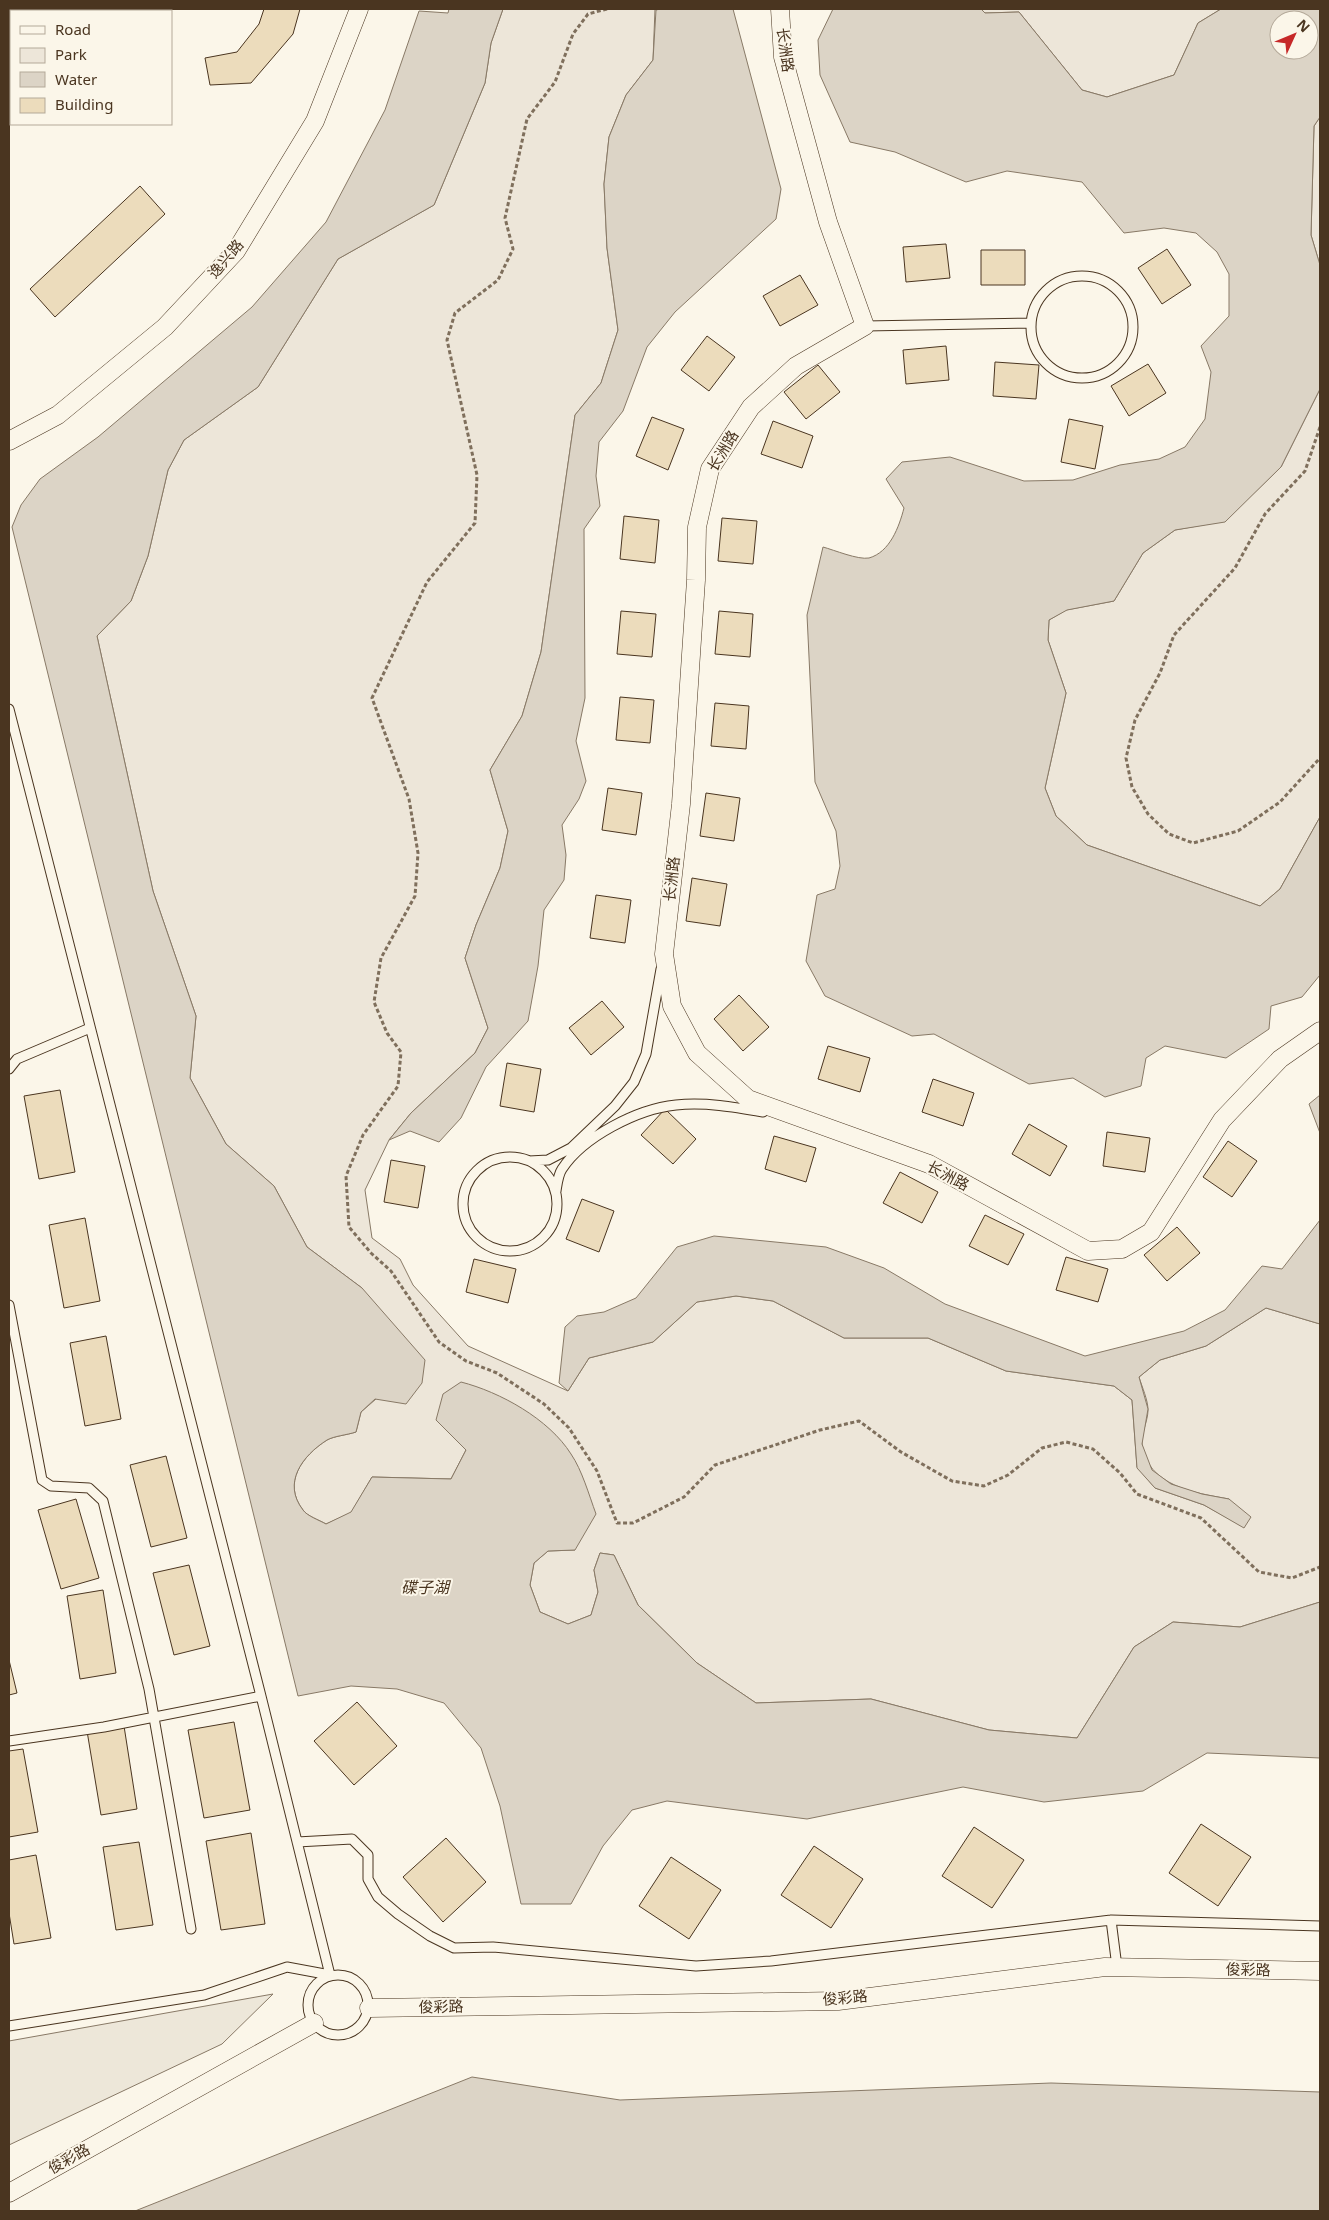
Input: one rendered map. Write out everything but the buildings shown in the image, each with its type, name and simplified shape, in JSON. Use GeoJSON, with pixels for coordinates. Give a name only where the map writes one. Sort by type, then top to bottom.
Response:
{"type":"FeatureCollection","features":[{"type":"Feature","properties":{"kind":"street","name":"逸兴路"},"geometry":{"type":"LineString","coordinates":[[9,441],[58,415],[158,333],[236,251],[315,121],[359,9]]}},
{"type":"Feature","properties":{"kind":"street","name":"长洲路"},"geometry":{"type":"LineString","coordinates":[[780,9],[783,57],[828,222],[865,326],[796,366],[751,407],[710,469],[697,527],[696,580],[681,804],[664,954],[672,1006],[697,1053],[748,1099],[929,1164],[1088,1252],[1122,1249],[1151,1232],[1222,1120],[1280,1059],[1320,1031]]}},
{"type":"Feature","properties":{"kind":"street","name":"俊彩路"},"geometry":{"type":"LineString","coordinates":[[369,2008],[838,2001],[1105,1967],[1320,1971]]}},
{"type":"Feature","properties":{"kind":"street","name":"俊彩路"},"geometry":{"type":"LineString","coordinates":[[9,2193],[314,2023]]}},
{"type":"Feature","properties":{"kind":"lane"},"geometry":{"type":"LineString","coordinates":[[1073,276],[1090,276],[1106,282],[1120,292],[1129,306],[1133,322],[1132,339],[1126,354],[1114,367],[1100,375],[1083,378],[1066,375],[1051,367],[1040,355],[1033,340],[1031,323],[1035,307],[1044,292],[1057,282],[1073,276]]}},
{"type":"Feature","properties":{"kind":"lane"},"geometry":{"type":"LineString","coordinates":[[865,326],[1031,323]]}},
{"type":"Feature","properties":{"kind":"lane"},"geometry":{"type":"LineString","coordinates":[[9,709],[261,1696],[330,1976]]}},
{"type":"Feature","properties":{"kind":"lane"},"geometry":{"type":"LineString","coordinates":[[664,954],[646,1054],[634,1082],[615,1106],[571,1148],[548,1160],[529,1161],[508,1157],[493,1160],[474,1173],[466,1188],[463,1201],[467,1222],[480,1240],[500,1250],[517,1251],[525,1249],[546,1235],[554,1222],[557,1208],[556,1192],[561,1170],[579,1151],[607,1129],[636,1115],[674,1105],[722,1105],[799,1117]]}},
{"type":"Feature","properties":{"kind":"lane"},"geometry":{"type":"LineString","coordinates":[[9,1069],[17,1059],[90,1028]]}},
{"type":"Feature","properties":{"kind":"lane"},"geometry":{"type":"LineString","coordinates":[[529,1161],[542,1169],[551,1180],[556,1192]]}},
{"type":"Feature","properties":{"kind":"lane"},"geometry":{"type":"LineString","coordinates":[[9,1305],[42,1480],[52,1486],[89,1488],[103,1500],[154,1717],[191,1929]]}},
{"type":"Feature","properties":{"kind":"lane"},"geometry":{"type":"LineString","coordinates":[[9,1740],[104,1727],[261,1696]]}},
{"type":"Feature","properties":{"kind":"lane"},"geometry":{"type":"LineString","coordinates":[[297,1842],[352,1838],[368,1855],[368,1879],[378,1897],[398,1914],[430,1936],[454,1948],[493,1947],[696,1966],[780,1960],[1111,1920],[1320,1926]]}},
{"type":"Feature","properties":{"kind":"lane"},"geometry":{"type":"LineString","coordinates":[[1111,1920],[1117,1967]]}},
{"type":"Feature","properties":{"kind":"lane"},"geometry":{"type":"LineString","coordinates":[[9,2026],[204,1995],[287,1968],[330,1976],[340,1975],[358,1982],[364,1989],[368,1998],[369,2008],[366,2019],[360,2027],[351,2033],[341,2036],[331,2035],[314,2023],[309,2014],[309,1995],[321,1980],[330,1976]]}},
{"type":"Feature","properties":{"kind":"path"},"geometry":{"type":"LineString","coordinates":[[607,9],[588,14],[573,34],[555,82],[527,119],[506,218],[513,249],[498,280],[455,313],[446,340],[477,475],[475,523],[427,582],[372,698],[409,800],[418,853],[415,896],[381,958],[374,1002],[387,1033],[401,1052],[398,1086],[363,1135],[346,1176],[349,1228],[390,1271],[439,1342],[466,1360],[497,1373],[544,1404],[569,1428],[596,1471],[617,1524],[633,1523],[684,1496],[716,1465],[820,1430],[858,1421],[901,1452],[952,1481],[984,1486],[1008,1475],[1042,1448],[1066,1442],[1093,1449],[1120,1473],[1137,1494],[1201,1518],[1259,1572],[1292,1578],[1320,1567]]}},
{"type":"Feature","properties":{"kind":"path"},"geometry":{"type":"LineString","coordinates":[[1320,427],[1305,471],[1266,514],[1235,568],[1174,635],[1160,674],[1135,720],[1126,758],[1132,787],[1148,814],[1169,834],[1193,843],[1238,831],[1280,802],[1320,758]]}},
{"type":"Feature","properties":{"kind":"green space"},"geometry":{"type":"Polygon","coordinates":[[[503,9],[655,9],[653,60],[626,95],[609,137],[604,184],[607,248],[618,330],[601,383],[575,415],[541,652],[522,716],[490,770],[508,831],[500,868],[476,925],[465,958],[488,1028],[475,1053],[411,1113],[389,1140],[365,1190],[372,1238],[400,1259],[413,1285],[468,1346],[568,1391],[589,1358],[653,1342],[697,1302],[736,1296],[773,1301],[844,1338],[928,1338],[1006,1371],[1114,1386],[1132,1400],[1137,1467],[1155,1488],[1204,1505],[1244,1527],[1229,1499],[1202,1494],[1175,1485],[1153,1469],[1146,1458],[1142,1444],[1148,1406],[1139,1377],[1160,1360],[1206,1346],[1266,1308],[1320,1324],[1320,1602],[1240,1627],[1173,1622],[1134,1647],[1077,1738],[989,1730],[871,1699],[756,1703],[697,1663],[638,1605],[614,1555],[600,1553],[594,1570],[598,1592],[591,1615],[568,1624],[540,1612],[530,1585],[534,1563],[548,1551],[575,1550],[436,1420],[466,1450],[451,1479],[372,1477],[351,1513],[326,1524],[305,1512],[297,1500],[294,1490],[295,1480],[303,1462],[318,1446],[327,1440],[356,1432],[361,1412],[376,1399],[362,1288],[307,1247],[274,1186],[226,1144],[190,1078],[196,1016],[153,891],[97,636],[131,601],[148,556],[168,470],[184,440],[258,387],[338,259],[434,205],[485,83],[491,43],[503,9]]]}},
{"type":"Feature","properties":{"kind":"green space"},"geometry":{"type":"Polygon","coordinates":[[[981,9],[1221,9],[1198,23],[1174,75],[1107,97],[1082,90],[1019,12],[985,13],[981,9]]]}},
{"type":"Feature","properties":{"kind":"green space"},"geometry":{"type":"Polygon","coordinates":[[[1320,117],[1320,265],[1311,235],[1314,126],[1320,117]]]}},
{"type":"Feature","properties":{"kind":"green space"},"geometry":{"type":"Polygon","coordinates":[[[1320,389],[1320,817],[1280,889],[1260,906],[1087,845],[1056,816],[1045,788],[1066,693],[1048,640],[1049,620],[1066,610],[1114,601],[1143,553],[1175,530],[1225,521],[1281,467],[1320,389]]]}},
{"type":"Feature","properties":{"kind":"shaded area"},"geometry":{"type":"Polygon","coordinates":[[[273,1994],[222,2044],[9,2145],[9,2041],[273,1994]]]}},
{"type":"Feature","properties":{"kind":"water","name":"碟子湖"},"geometry":{"type":"Polygon","coordinates":[[[449,9],[503,9],[491,43],[485,83],[434,205],[338,259],[258,387],[184,440],[168,470],[148,556],[131,601],[97,636],[153,891],[196,1016],[190,1078],[226,1144],[274,1186],[307,1247],[362,1288],[425,1360],[422,1383],[406,1404],[375,1399],[361,1412],[356,1432],[327,1440],[310,1454],[303,1462],[295,1480],[294,1490],[297,1500],[305,1512],[326,1524],[351,1512],[372,1477],[451,1479],[466,1450],[436,1420],[443,1394],[461,1382],[507,1400],[537,1418],[550,1429],[562,1441],[579,1467],[596,1514],[575,1550],[548,1551],[534,1563],[530,1585],[540,1612],[568,1624],[591,1615],[598,1592],[594,1570],[600,1553],[614,1555],[638,1605],[697,1663],[756,1703],[871,1699],[989,1730],[1077,1738],[1134,1647],[1173,1622],[1240,1627],[1320,1602],[1320,1758],[1207,1753],[1143,1791],[1044,1802],[963,1787],[807,1819],[667,1801],[632,1810],[603,1846],[571,1904],[521,1904],[500,1806],[481,1748],[444,1703],[397,1689],[351,1686],[298,1696],[12,527],[21,505],[40,479],[98,437],[252,307],[326,222],[385,110],[419,11],[448,13],[449,9]]]}},
{"type":"Feature","properties":{"kind":"water"},"geometry":{"type":"Polygon","coordinates":[[[733,9],[781,189],[776,219],[675,312],[647,347],[623,411],[599,442],[596,476],[600,506],[584,529],[585,698],[576,741],[586,781],[579,799],[562,825],[566,855],[564,880],[544,910],[538,966],[528,1021],[486,1067],[461,1118],[439,1142],[410,1131],[389,1140],[411,1113],[475,1053],[488,1028],[465,958],[476,925],[500,868],[508,831],[490,770],[522,716],[541,652],[575,415],[601,383],[618,330],[607,248],[604,184],[609,137],[626,95],[653,60],[656,10],[733,9]]]}},
{"type":"Feature","properties":{"kind":"water"},"geometry":{"type":"Polygon","coordinates":[[[833,9],[981,9],[985,13],[1019,12],[1082,90],[1107,97],[1174,75],[1198,23],[1221,9],[1320,9],[1320,117],[1314,126],[1311,235],[1320,265],[1320,389],[1281,467],[1225,522],[1175,530],[1143,553],[1114,601],[1067,610],[1049,620],[1048,640],[1066,693],[1045,788],[1056,816],[1087,845],[1260,906],[1280,889],[1320,817],[1320,975],[1302,997],[1271,1006],[1269,1029],[1226,1058],[1165,1046],[1146,1058],[1141,1086],[1105,1097],[1073,1078],[1029,1084],[934,1034],[912,1036],[825,996],[806,961],[817,895],[835,889],[840,866],[836,831],[815,782],[807,615],[823,547],[853,556],[869,558],[888,545],[896,531],[904,508],[886,479],[902,462],[950,457],[1024,481],[1073,480],[1120,465],[1159,459],[1185,447],[1205,419],[1211,372],[1201,346],[1229,316],[1229,274],[1217,252],[1196,233],[1164,228],[1124,233],[1082,182],[1007,171],[966,182],[895,152],[850,142],[820,75],[818,40],[833,9]]]}},
{"type":"Feature","properties":{"kind":"water"},"geometry":{"type":"Polygon","coordinates":[[[1320,1095],[1320,1133],[1309,1104],[1320,1095]]]}},
{"type":"Feature","properties":{"kind":"water"},"geometry":{"type":"Polygon","coordinates":[[[1320,1220],[1320,1324],[1266,1308],[1206,1346],[1160,1360],[1139,1377],[1148,1409],[1142,1444],[1152,1470],[1171,1484],[1202,1494],[1229,1499],[1251,1517],[1244,1528],[1204,1505],[1155,1488],[1137,1468],[1132,1400],[1114,1386],[1006,1371],[928,1338],[844,1338],[773,1301],[736,1296],[697,1302],[653,1342],[589,1358],[568,1391],[559,1383],[565,1327],[577,1316],[604,1312],[636,1298],[677,1247],[714,1236],[826,1247],[884,1268],[945,1304],[1085,1356],[1184,1331],[1225,1310],[1262,1266],[1282,1269],[1320,1220]]]}},
{"type":"Feature","properties":{"kind":"water"},"geometry":{"type":"Polygon","coordinates":[[[472,2077],[620,2100],[1051,2083],[1320,2092],[1320,2211],[135,2211],[472,2077]]]}}]}
